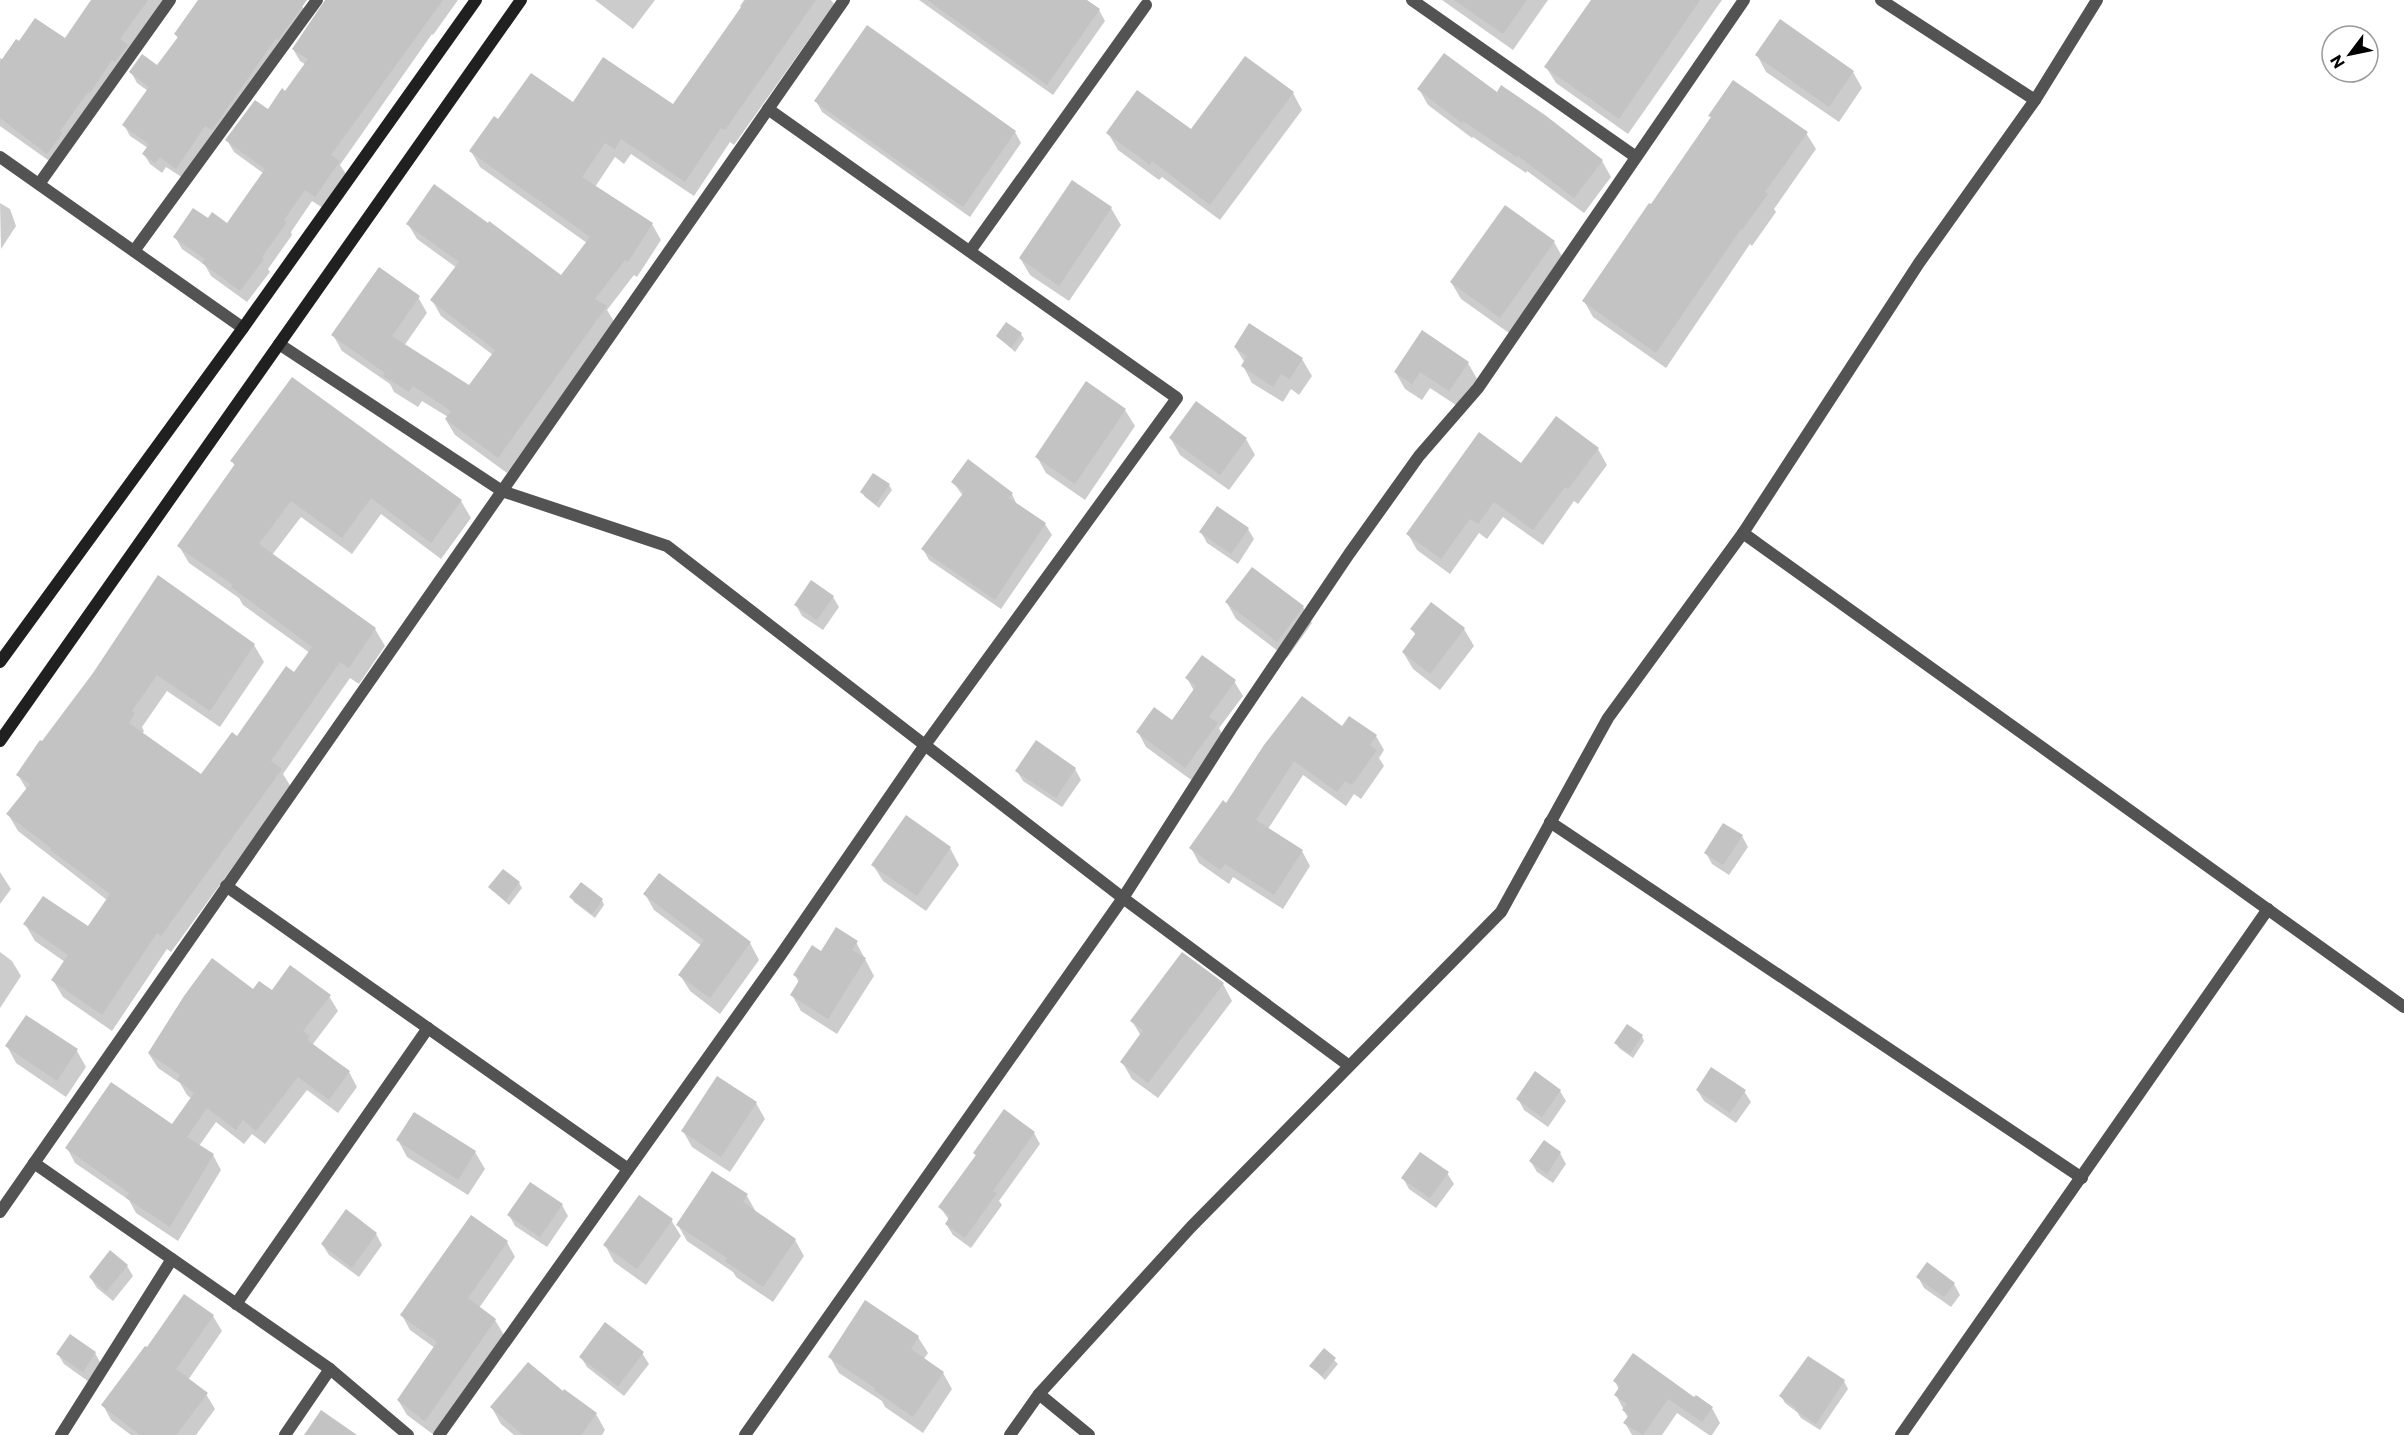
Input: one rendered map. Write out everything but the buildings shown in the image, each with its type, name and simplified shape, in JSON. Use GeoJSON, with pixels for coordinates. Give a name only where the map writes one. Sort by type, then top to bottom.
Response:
{"type":"FeatureCollection","features":[{"type":"Feature","properties":{"kind":"street"},"geometry":{"type":"LineString","coordinates":[[39,184],[170,0]]}},
{"type":"Feature","properties":{"kind":"street"},"geometry":{"type":"LineString","coordinates":[[134,252],[317,0]]}},
{"type":"Feature","properties":{"kind":"street"},"geometry":{"type":"LineString","coordinates":[[0,662],[243,328],[476,0]]}},
{"type":"Feature","properties":{"kind":"street"},"geometry":{"type":"LineString","coordinates":[[0,741],[520,0]]}},
{"type":"Feature","properties":{"kind":"street"},"geometry":{"type":"LineString","coordinates":[[0,1212],[844,0]]}},
{"type":"Feature","properties":{"kind":"street"},"geometry":{"type":"LineString","coordinates":[[1412,0],[1636,157]]}},
{"type":"Feature","properties":{"kind":"street"},"geometry":{"type":"LineString","coordinates":[[744,1435],[1123,898],[1231,729],[1349,554],[1419,456],[1478,387],[1744,0]]}},
{"type":"Feature","properties":{"kind":"street"},"geometry":{"type":"LineString","coordinates":[[1881,0],[2035,100]]}},
{"type":"Feature","properties":{"kind":"street"},"geometry":{"type":"LineString","coordinates":[[1010,1435],[1039,1394],[1191,1227],[1501,912],[1608,718],[1743,533],[1919,263],[2035,100],[2097,0]]}},
{"type":"Feature","properties":{"kind":"street"},"geometry":{"type":"LineString","coordinates":[[970,251],[1146,5]]}},
{"type":"Feature","properties":{"kind":"street"},"geometry":{"type":"LineString","coordinates":[[439,1435],[780,956],[925,746],[1177,398],[768,109]]}},
{"type":"Feature","properties":{"kind":"street"},"geometry":{"type":"LineString","coordinates":[[0,158],[243,328]]}},
{"type":"Feature","properties":{"kind":"street"},"geometry":{"type":"LineString","coordinates":[[279,344],[502,491],[667,546],[1123,898],[1348,1065]]}},
{"type":"Feature","properties":{"kind":"street"},"geometry":{"type":"LineString","coordinates":[[1743,533],[2404,1007]]}},
{"type":"Feature","properties":{"kind":"street"},"geometry":{"type":"LineString","coordinates":[[1550,822],[2082,1178]]}},
{"type":"Feature","properties":{"kind":"street"},"geometry":{"type":"LineString","coordinates":[[226,886],[628,1169]]}},
{"type":"Feature","properties":{"kind":"street"},"geometry":{"type":"LineString","coordinates":[[1901,1435],[2268,909]]}},
{"type":"Feature","properties":{"kind":"street"},"geometry":{"type":"LineString","coordinates":[[236,1304],[428,1028]]}},
{"type":"Feature","properties":{"kind":"street"},"geometry":{"type":"LineString","coordinates":[[34,1162],[330,1369],[408,1435]]}},
{"type":"Feature","properties":{"kind":"street"},"geometry":{"type":"LineString","coordinates":[[61,1435],[172,1259]]}},
{"type":"Feature","properties":{"kind":"street"},"geometry":{"type":"LineString","coordinates":[[285,1435],[330,1369]]}},
{"type":"Feature","properties":{"kind":"street"},"geometry":{"type":"LineString","coordinates":[[1039,1394],[1089,1435]]}}]}
